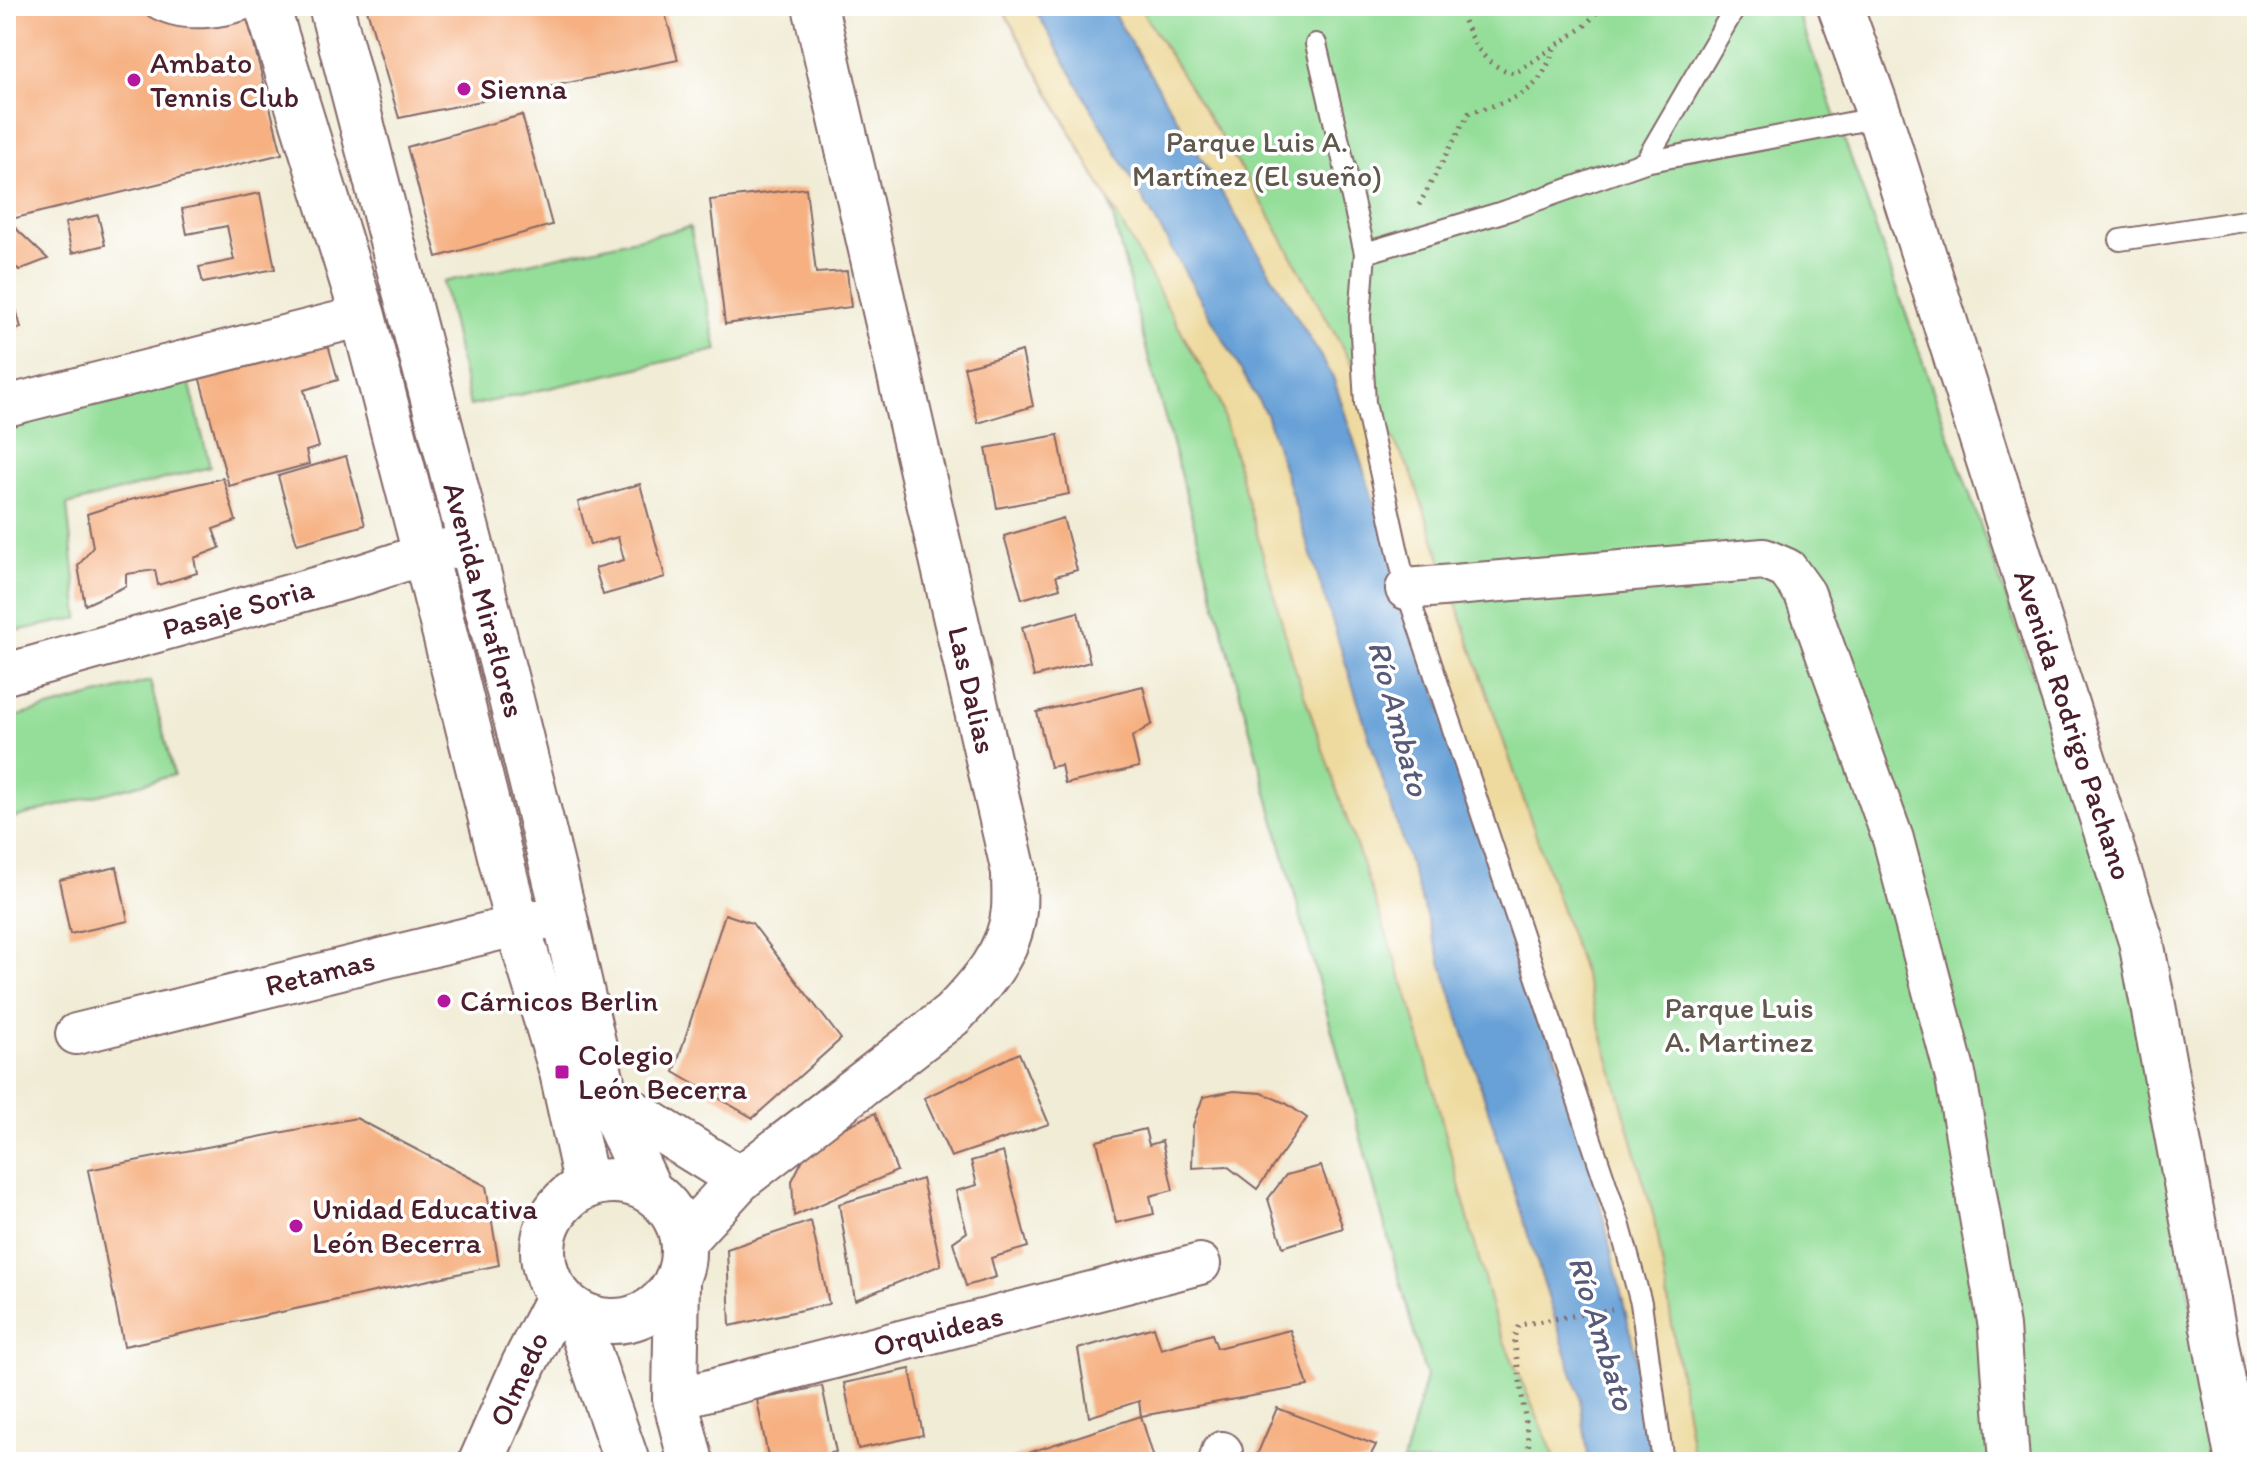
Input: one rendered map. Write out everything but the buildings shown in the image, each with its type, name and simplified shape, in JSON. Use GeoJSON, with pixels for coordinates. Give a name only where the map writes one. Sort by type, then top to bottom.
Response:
{"type":"FeatureCollection","features":[{"type":"Feature","properties":{"kind":"main road","name":"Avenida Miraflores"},"geometry":{"type":"LineString","coordinates":[[267,6],[363,316],[517,924],[562,1072],[587,1186]]}},
{"type":"Feature","properties":{"kind":"main road","name":"Avenida Miraflores"},"geometry":{"type":"LineString","coordinates":[[331,6],[511,699],[605,1095],[649,1189]]}},
{"type":"Feature","properties":{"kind":"main road","name":"Las Dalias"},"geometry":{"type":"LineString","coordinates":[[680,1261],[740,1179],[952,1015],[983,983],[1007,940],[1014,912],[1014,872],[815,6]]}},
{"type":"Feature","properties":{"kind":"main road","name":"Avenida Rodrigo Pachano"},"geometry":{"type":"LineString","coordinates":[[1840,6],[1880,117],[2141,941],[2238,1462]]}},
{"type":"Feature","properties":{"kind":"main road"},"geometry":{"type":"LineString","coordinates":[[605,1095],[740,1179]]}},
{"type":"Feature","properties":{"kind":"main road"},"geometry":{"type":"LineString","coordinates":[[627,1462],[567,1303],[548,1277],[543,1256],[545,1234],[554,1213],[569,1197],[587,1186],[608,1181],[629,1182],[649,1189],[665,1203],[677,1220],[680,1261],[675,1399],[691,1462]]}},
{"type":"Feature","properties":{"kind":"main road"},"geometry":{"type":"LineString","coordinates":[[567,1303],[615,1321],[634,1318],[652,1310],[666,1297],[680,1261]]}},
{"type":"Feature","properties":{"kind":"main road","name":"Olmedo"},"geometry":{"type":"LineString","coordinates":[[481,1462],[524,1364],[567,1303]]}},
{"type":"Feature","properties":{"kind":"street"},"geometry":{"type":"LineString","coordinates":[[6,406],[363,316]]}},
{"type":"Feature","properties":{"kind":"street","name":"Pasaje Soria"},"geometry":{"type":"LineString","coordinates":[[6,674],[469,544]]}},
{"type":"Feature","properties":{"kind":"street"},"geometry":{"type":"LineString","coordinates":[[1406,589],[1764,559],[1787,569],[1805,594],[1893,839],[1956,1078],[1999,1327],[2009,1462]]}},
{"type":"Feature","properties":{"kind":"street"},"geometry":{"type":"LineString","coordinates":[[463,711],[511,699]]}},
{"type":"Feature","properties":{"kind":"street","name":"Retamas"},"geometry":{"type":"LineString","coordinates":[[76,1034],[564,914]]}},
{"type":"Feature","properties":{"kind":"street","name":"Orquideas"},"geometry":{"type":"LineString","coordinates":[[675,1399],[1200,1264]]}},
{"type":"Feature","properties":{"kind":"lane"},"geometry":{"type":"LineString","coordinates":[[153,6],[161,11],[232,15],[254,6]]}},
{"type":"Feature","properties":{"kind":"lane"},"geometry":{"type":"LineString","coordinates":[[1645,162],[1736,6]]}},
{"type":"Feature","properties":{"kind":"lane"},"geometry":{"type":"LineString","coordinates":[[1316,44],[1365,253],[1360,317],[1365,403],[1406,589],[1619,1223],[1663,1462]]}},
{"type":"Feature","properties":{"kind":"lane"},"geometry":{"type":"LineString","coordinates":[[1365,253],[1506,211],[1645,162],[1880,117]]}},
{"type":"Feature","properties":{"kind":"lane"},"geometry":{"type":"LineString","coordinates":[[2120,240],[2257,219]]}},
{"type":"Feature","properties":{"kind":"path"},"geometry":{"type":"LineString","coordinates":[[1459,6],[1467,34],[1499,70],[1515,73],[1584,27],[1602,6]]}},
{"type":"Feature","properties":{"kind":"path"},"geometry":{"type":"LineString","coordinates":[[1398,244],[1469,113],[1528,92],[1548,67],[1554,49]]}},
{"type":"Feature","properties":{"kind":"path"},"geometry":{"type":"LineString","coordinates":[[1531,1462],[1514,1337],[1519,1325],[1635,1305]]}},
{"type":"Feature","properties":{"kind":"green space","name":"Parque Luis A. Martinez"},"geometry":{"type":"Polygon","coordinates":[[[1060,6],[1795,6],[2120,921],[2212,1419],[2210,1462],[1403,1462],[1426,1377],[1146,348],[1060,6]]]}},
{"type":"Feature","properties":{"kind":"green space"},"geometry":{"type":"Polygon","coordinates":[[[690,227],[717,350],[470,406],[443,282],[690,227]]]}},
{"type":"Feature","properties":{"kind":"green space"},"geometry":{"type":"Polygon","coordinates":[[[182,352],[210,467],[67,505],[79,618],[6,633],[6,395],[182,352]]]}},
{"type":"Feature","properties":{"kind":"green space"},"geometry":{"type":"Polygon","coordinates":[[[150,681],[174,775],[6,820],[6,719],[150,681]]]}},
{"type":"Feature","properties":{"kind":"sand"},"geometry":{"type":"Polygon","coordinates":[[[1001,6],[1139,6],[1266,209],[1411,472],[1591,995],[1656,1225],[1694,1462],[1557,1462],[1496,1323],[1413,1012],[1294,665],[1219,400],[1001,6]]]}},
{"type":"Feature","properties":{"kind":"water","name":"Río Ambato"},"geometry":{"type":"Polygon","coordinates":[[[1033,6],[1109,6],[1333,377],[1589,1157],[1639,1369],[1652,1462],[1589,1462],[1579,1394],[1266,414],[1033,6]]]}},
{"type":"Feature","properties":{"kind":"place","name":"Ambato Tennis Club"},"geometry":{"type":"Point","coordinates":[134,80]}},
{"type":"Feature","properties":{"kind":"place","name":"Sienna"},"geometry":{"type":"Point","coordinates":[464,89]}},
{"type":"Feature","properties":{"kind":"place","name":"Cárnicos Berlin"},"geometry":{"type":"Point","coordinates":[444,1001]}},
{"type":"Feature","properties":{"kind":"place","name":"Colegio León Becerra"},"geometry":{"type":"Point","coordinates":[562,1072]}},
{"type":"Feature","properties":{"kind":"place","name":"Unidad Educativa León Becerra"},"geometry":{"type":"Point","coordinates":[296,1226]}},
{"type":"Feature","properties":{"kind":"park label","name":"Parque Luis A. Martínez (El sueño)"},"geometry":{"type":"Point","coordinates":[1257,159]}}]}
